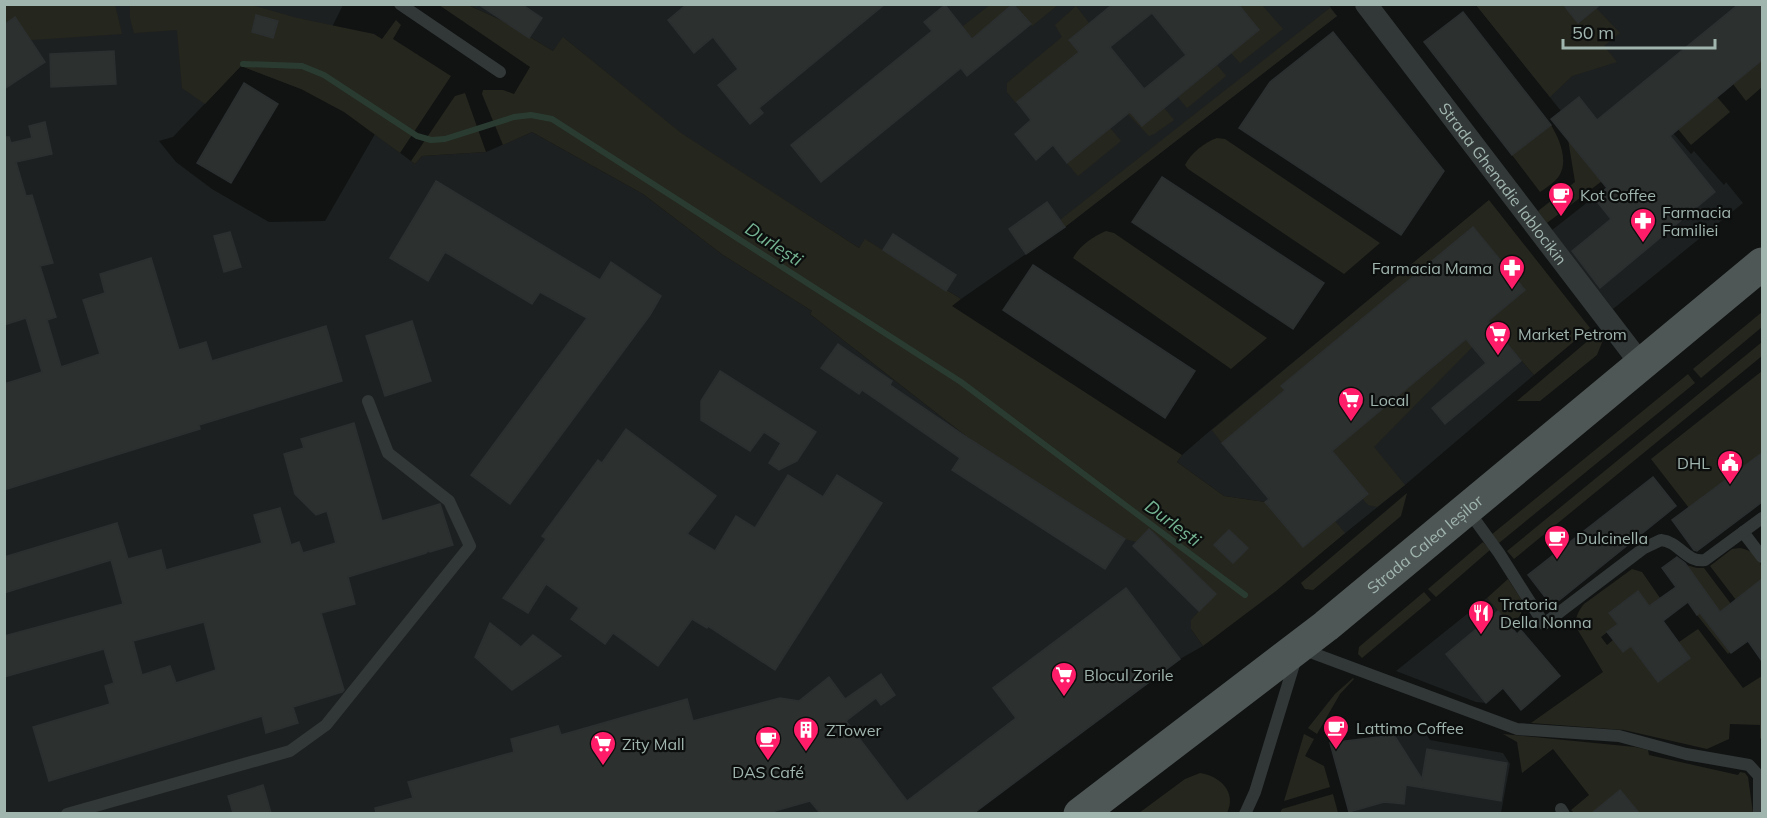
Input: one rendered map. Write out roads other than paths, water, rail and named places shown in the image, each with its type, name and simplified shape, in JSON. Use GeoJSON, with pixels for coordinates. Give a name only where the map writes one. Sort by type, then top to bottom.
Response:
{"type":"FeatureCollection","features":[{"type":"Feature","properties":{"kind":"main road","name":"Strada Calea Ieșilor"},"geometry":{"type":"LineString","coordinates":[[1080,813],[1299,648],[1641,364],[1762,267]]}},
{"type":"Feature","properties":{"kind":"street","name":"Strada Ghenadie Iablocikin"},"geometry":{"type":"LineString","coordinates":[[1366,4],[1641,364]]}},
{"type":"Feature","properties":{"kind":"lane"},"geometry":{"type":"LineString","coordinates":[[400,4],[500,72]]}},
{"type":"Feature","properties":{"kind":"lane"},"geometry":{"type":"LineString","coordinates":[[67,813],[290,751],[326,725],[470,546],[449,501],[388,453],[369,401]]}},
{"type":"Feature","properties":{"kind":"lane"},"geometry":{"type":"LineString","coordinates":[[1467,509],[1499,553],[1544,624],[1651,544],[1661,540],[1669,541],[1692,559],[1705,560],[1762,518]]}},
{"type":"Feature","properties":{"kind":"lane"},"geometry":{"type":"LineString","coordinates":[[1743,532],[1762,557]]}},
{"type":"Feature","properties":{"kind":"lane"},"geometry":{"type":"LineString","coordinates":[[1245,813],[1255,792],[1299,648],[1517,729],[1618,736],[1686,754],[1749,765],[1759,776],[1759,813]]}},
{"type":"Feature","properties":{"kind":"waterway","name":"Durlești"},"geometry":{"type":"LineString","coordinates":[[243,64],[302,66],[324,75],[417,136],[431,140],[445,139],[514,117],[531,115],[552,119],[961,382],[1245,595]]}},
{"type":"Feature","properties":{"kind":"place","name":"Kot Coffee"},"geometry":{"type":"Point","coordinates":[1561,218]}},
{"type":"Feature","properties":{"kind":"place","name":"Farmacia Familiei"},"geometry":{"type":"Point","coordinates":[1643,244]}},
{"type":"Feature","properties":{"kind":"place","name":"Farmacia Mama"},"geometry":{"type":"Point","coordinates":[1512,291]}},
{"type":"Feature","properties":{"kind":"place","name":"Market Petrom"},"geometry":{"type":"Point","coordinates":[1498,357]}},
{"type":"Feature","properties":{"kind":"place","name":"Local"},"geometry":{"type":"Point","coordinates":[1351,423]}},
{"type":"Feature","properties":{"kind":"place","name":"DHL"},"geometry":{"type":"Point","coordinates":[1730,486]}},
{"type":"Feature","properties":{"kind":"place","name":"Dulcinella"},"geometry":{"type":"Point","coordinates":[1557,561]}},
{"type":"Feature","properties":{"kind":"place","name":"Tratoria Della Nonna"},"geometry":{"type":"Point","coordinates":[1481,636]}},
{"type":"Feature","properties":{"kind":"place","name":"Blocul Zorile"},"geometry":{"type":"Point","coordinates":[1064,698]}},
{"type":"Feature","properties":{"kind":"place","name":"Lattimo Coffee"},"geometry":{"type":"Point","coordinates":[1336,751]}},
{"type":"Feature","properties":{"kind":"place","name":"ZTower"},"geometry":{"type":"Point","coordinates":[806,753]}},
{"type":"Feature","properties":{"kind":"place","name":"DAS Café"},"geometry":{"type":"Point","coordinates":[768,762]}},
{"type":"Feature","properties":{"kind":"place","name":"Zity Mall"},"geometry":{"type":"Point","coordinates":[603,767]}}]}
